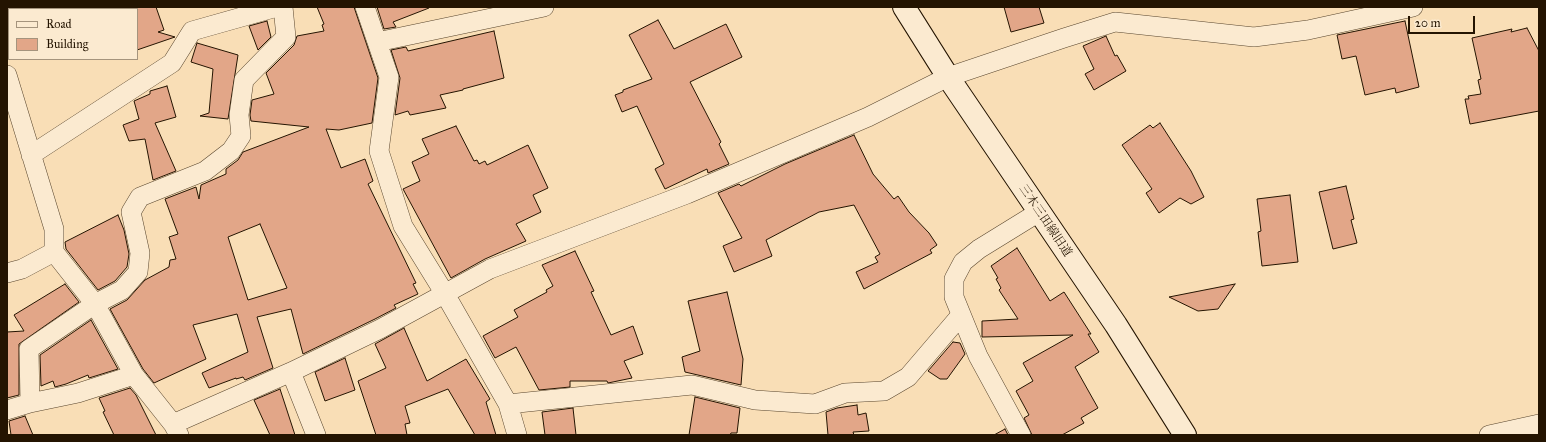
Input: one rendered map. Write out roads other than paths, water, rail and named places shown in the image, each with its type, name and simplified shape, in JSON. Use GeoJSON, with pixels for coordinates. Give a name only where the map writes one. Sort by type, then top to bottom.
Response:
{"type":"FeatureCollection","features":[{"type":"Feature","properties":{"kind":"street"},"geometry":{"type":"LineString","coordinates":[[31,155],[172,63],[192,31],[278,7]]}},
{"type":"Feature","properties":{"kind":"street"},"geometry":{"type":"LineString","coordinates":[[30,403],[29,349],[95,304],[122,290],[138,272],[140,253],[131,212],[140,197],[205,171],[231,151],[241,136],[239,115],[244,80],[286,37],[283,7]]}},
{"type":"Feature","properties":{"kind":"street"},"geometry":{"type":"LineString","coordinates":[[365,7],[389,77],[379,151],[403,226],[445,294],[508,404],[517,435]]}},
{"type":"Feature","properties":{"kind":"street"},"geometry":{"type":"LineString","coordinates":[[377,42],[544,7]]}},
{"type":"Feature","properties":{"kind":"street","name":"三木三田線旧道"},"geometry":{"type":"LineString","coordinates":[[904,7],[948,78],[1116,325],[1184,435]]}},
{"type":"Feature","properties":{"kind":"street"},"geometry":{"type":"LineString","coordinates":[[7,75],[54,229],[54,252],[95,304],[134,375],[176,429],[380,329],[490,269],[687,194],[868,117],[948,78],[1115,22],[1254,37],[1308,30],[1413,7]]}},
{"type":"Feature","properties":{"kind":"street"},"geometry":{"type":"LineString","coordinates":[[1021,435],[978,356],[954,297],[954,279],[963,262],[978,249],[1039,212]]}},
{"type":"Feature","properties":{"kind":"street"},"geometry":{"type":"LineString","coordinates":[[7,273],[22,269],[54,252]]}},
{"type":"Feature","properties":{"kind":"street"},"geometry":{"type":"LineString","coordinates":[[508,404],[692,385],[755,400],[815,404],[845,393],[884,391],[908,377],[961,315]]}},
{"type":"Feature","properties":{"kind":"street"},"geometry":{"type":"LineString","coordinates":[[291,372],[316,435]]}},
{"type":"Feature","properties":{"kind":"street"},"geometry":{"type":"LineString","coordinates":[[7,410],[30,403],[78,394],[134,375]]}},
{"type":"Feature","properties":{"kind":"street"},"geometry":{"type":"LineString","coordinates":[[1489,435],[1539,424]]}}]}
